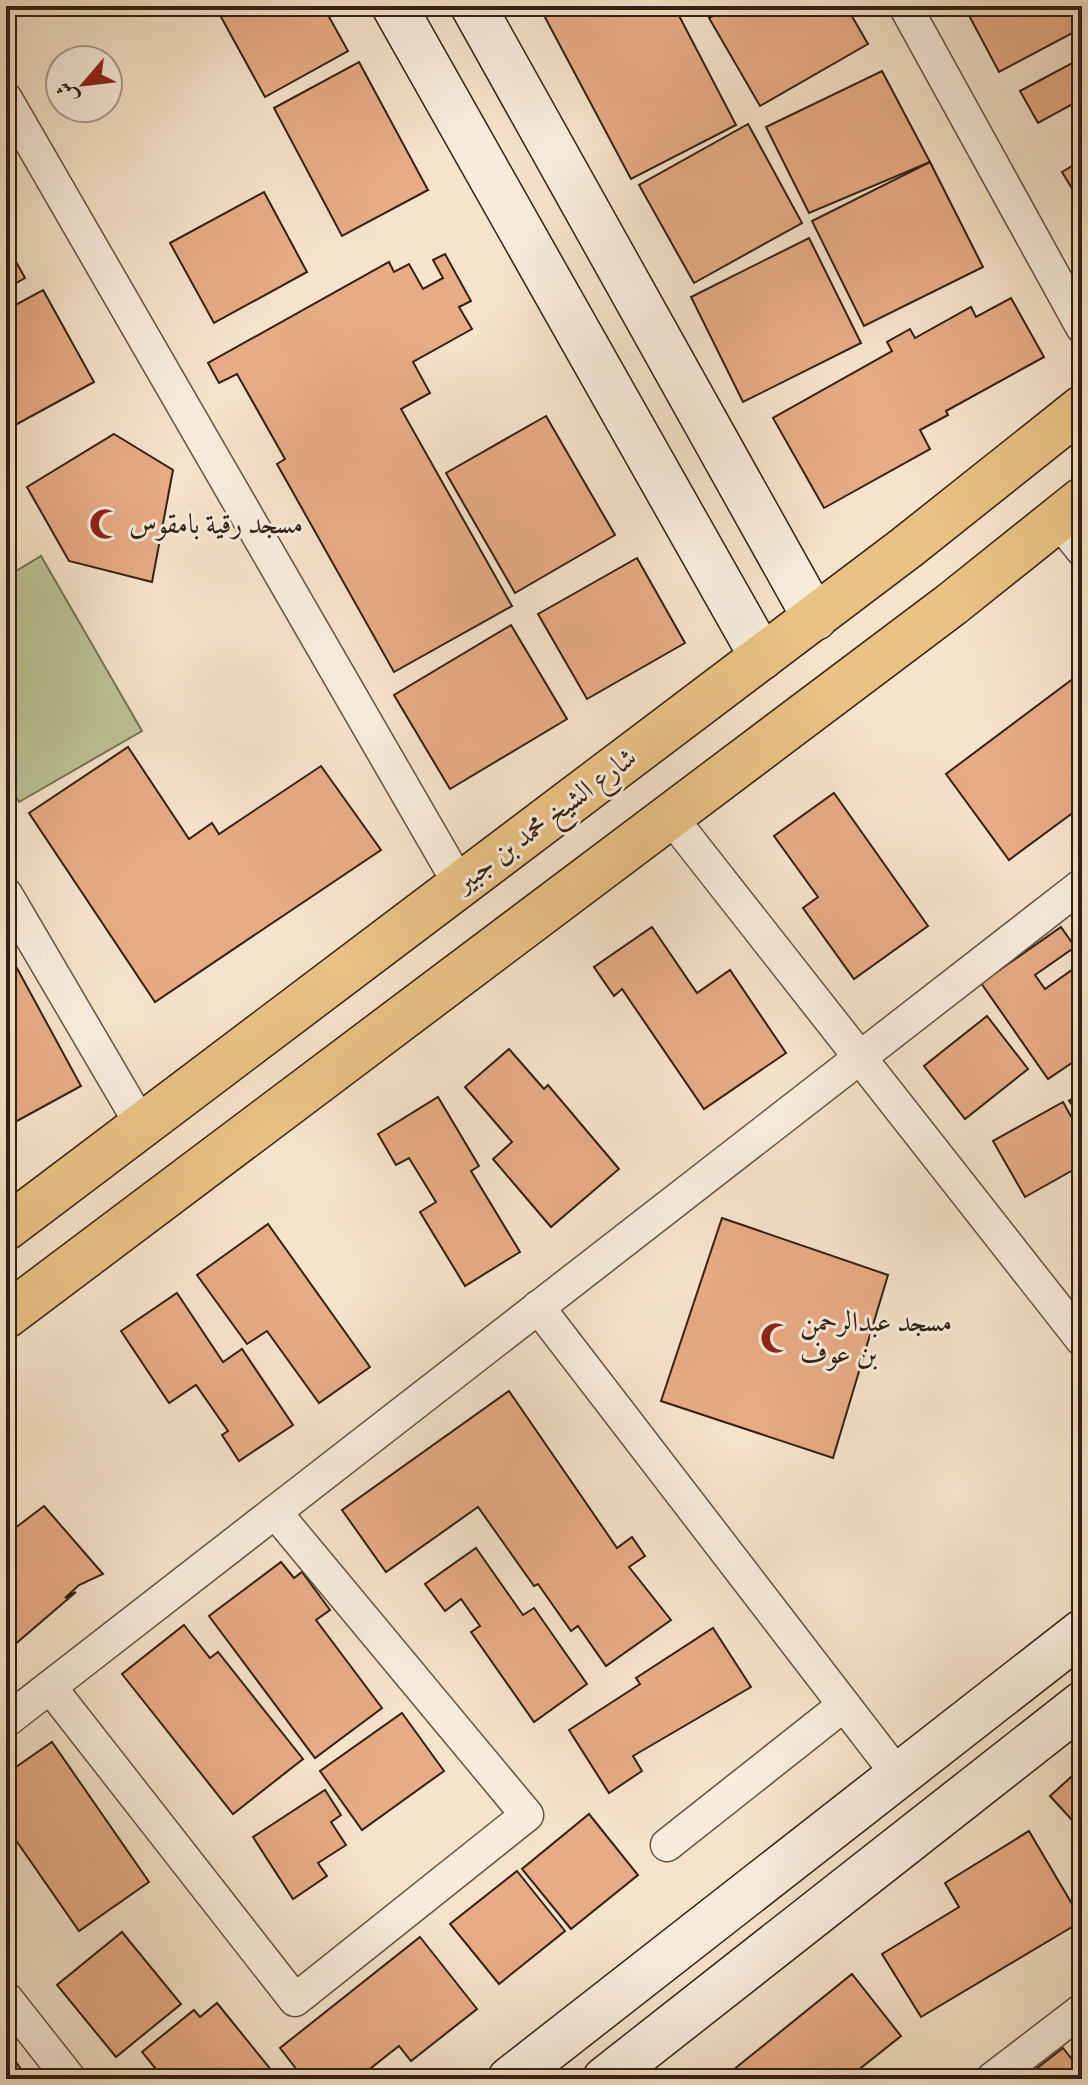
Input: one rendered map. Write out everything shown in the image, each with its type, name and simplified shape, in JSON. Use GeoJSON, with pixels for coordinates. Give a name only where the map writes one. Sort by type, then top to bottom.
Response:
{"type":"FeatureCollection","features":[{"type":"Feature","properties":{"kind":"main road","name":"شارع الشيخ محمد بن جبير"},"geometry":{"type":"LineString","coordinates":[[6,1228],[815,618],[1082,408]]}},
{"type":"Feature","properties":{"kind":"main road"},"geometry":{"type":"LineString","coordinates":[[6,1316],[670,816],[1074,524]]}},
{"type":"Feature","properties":{"kind":"street"},"geometry":{"type":"LineString","coordinates":[[394,6],[762,657]]}},
{"type":"Feature","properties":{"kind":"street"},"geometry":{"type":"LineString","coordinates":[[473,6],[815,618]]}},
{"type":"Feature","properties":{"kind":"street"},"geometry":{"type":"LineString","coordinates":[[905,6],[1082,327]]}},
{"type":"Feature","properties":{"kind":"street"},"geometry":{"type":"LineString","coordinates":[[6,99],[460,885]]}},
{"type":"Feature","properties":{"kind":"street"},"geometry":{"type":"LineString","coordinates":[[735,610],[774,602],[782,558]]}},
{"type":"Feature","properties":{"kind":"street"},"geometry":{"type":"LineString","coordinates":[[670,816],[1082,1340]]}},
{"type":"Feature","properties":{"kind":"street"},"geometry":{"type":"LineString","coordinates":[[6,1721],[1082,885]]}},
{"type":"Feature","properties":{"kind":"street"},"geometry":{"type":"LineString","coordinates":[[6,894],[142,1126]]}},
{"type":"Feature","properties":{"kind":"street"},"geometry":{"type":"LineString","coordinates":[[538,1307],[898,1775]]}},
{"type":"Feature","properties":{"kind":"street"},"geometry":{"type":"LineString","coordinates":[[50,1687],[295,2000],[527,1815],[275,1512]]}},
{"type":"Feature","properties":{"kind":"street"},"geometry":{"type":"LineString","coordinates":[[510,2079],[1082,1632]]}},
{"type":"Feature","properties":{"kind":"street"},"geometry":{"type":"LineString","coordinates":[[618,2075],[1082,1704]]}},
{"type":"Feature","properties":{"kind":"street"},"geometry":{"type":"LineString","coordinates":[[667,1845],[844,1705]]}},
{"type":"Feature","properties":{"kind":"street"},"geometry":{"type":"LineString","coordinates":[[6,1998],[70,2079]]}},
{"type":"Feature","properties":{"kind":"street"},"geometry":{"type":"LineString","coordinates":[[992,2079],[1082,2010]]}},
{"type":"Feature","properties":{"kind":"green space"},"geometry":{"type":"Polygon","coordinates":[[[41,556],[142,731],[19,802],[6,779],[6,577],[41,556]]]}},
{"type":"Feature","properties":{"kind":"building"},"geometry":{"type":"Polygon","coordinates":[[[215,6],[323,6],[348,51],[265,97],[215,6]]]}},
{"type":"Feature","properties":{"kind":"building"},"geometry":{"type":"Polygon","coordinates":[[[539,6],[674,6],[736,125],[631,179],[539,6]]]}},
{"type":"Feature","properties":{"kind":"building"},"geometry":{"type":"Polygon","coordinates":[[[731,6],[846,6],[868,44],[760,106],[709,18],[731,6]]]}},
{"type":"Feature","properties":{"kind":"building"},"geometry":{"type":"Polygon","coordinates":[[[964,6],[1082,6],[1082,28],[999,72],[964,6]]]}},
{"type":"Feature","properties":{"kind":"building"},"geometry":{"type":"Polygon","coordinates":[[[359,62],[428,190],[342,236],[274,108],[359,62]]]}},
{"type":"Feature","properties":{"kind":"building"},"geometry":{"type":"Polygon","coordinates":[[[1074,62],[1082,77],[1082,99],[1038,123],[1020,91],[1074,62]]]}},
{"type":"Feature","properties":{"kind":"building"},"geometry":{"type":"Polygon","coordinates":[[[882,71],[930,162],[809,213],[766,127],[882,71]]]}},
{"type":"Feature","properties":{"kind":"building"},"geometry":{"type":"Polygon","coordinates":[[[748,124],[802,223],[694,283],[639,185],[748,124]]]}},
{"type":"Feature","properties":{"kind":"building"},"geometry":{"type":"Polygon","coordinates":[[[1082,160],[1082,205],[1062,172],[1082,160]]]}},
{"type":"Feature","properties":{"kind":"building"},"geometry":{"type":"Polygon","coordinates":[[[930,162],[983,267],[864,326],[812,221],[930,162]]]}},
{"type":"Feature","properties":{"kind":"building"},"geometry":{"type":"Polygon","coordinates":[[[264,192],[307,272],[214,323],[170,243],[264,192]]]}},
{"type":"Feature","properties":{"kind":"building"},"geometry":{"type":"Polygon","coordinates":[[[809,238],[861,343],[743,402],[691,297],[809,238]]]}},
{"type":"Feature","properties":{"kind":"building"},"geometry":{"type":"Polygon","coordinates":[[[6,244],[25,278],[6,289],[6,244]]]}},
{"type":"Feature","properties":{"kind":"building"},"geometry":{"type":"Polygon","coordinates":[[[445,254],[471,301],[459,307],[472,329],[413,362],[430,393],[401,409],[512,606],[394,672],[277,464],[285,459],[237,374],[219,383],[208,363],[389,262],[394,272],[409,264],[423,289],[443,278],[433,260],[445,254]]]}},
{"type":"Feature","properties":{"kind":"building"},"geometry":{"type":"Polygon","coordinates":[[[43,290],[94,382],[6,430],[6,310],[43,290]]]}},
{"type":"Feature","properties":{"kind":"building"},"geometry":{"type":"Polygon","coordinates":[[[1011,298],[1044,357],[946,411],[948,415],[920,430],[930,449],[824,508],[773,418],[892,351],[887,342],[910,329],[915,338],[971,307],[976,317],[1011,298]]]}},
{"type":"Feature","properties":{"kind":"building"},"geometry":{"type":"Polygon","coordinates":[[[546,416],[615,535],[515,593],[446,473],[546,416]]]}},
{"type":"Feature","properties":{"kind":"building","name":"مسجد رقية بامقوس"},"geometry":{"type":"Polygon","coordinates":[[[114,434],[173,470],[152,582],[69,561],[27,487],[114,434]]]}},
{"type":"Feature","properties":{"kind":"building"},"geometry":{"type":"Polygon","coordinates":[[[637,558],[685,643],[587,699],[538,614],[637,558]]]}},
{"type":"Feature","properties":{"kind":"building"},"geometry":{"type":"Polygon","coordinates":[[[511,625],[567,719],[450,789],[394,695],[511,625]]]}},
{"type":"Feature","properties":{"kind":"building"},"geometry":{"type":"Polygon","coordinates":[[[1082,672],[1082,806],[1009,860],[946,774],[1082,672]]]}},
{"type":"Feature","properties":{"kind":"building"},"geometry":{"type":"Polygon","coordinates":[[[128,747],[189,839],[212,823],[219,834],[321,766],[381,850],[155,1002],[29,813],[128,747]]]}},
{"type":"Feature","properties":{"kind":"building"},"geometry":{"type":"Polygon","coordinates":[[[834,793],[928,926],[854,979],[803,908],[818,897],[774,836],[834,793]]]}},
{"type":"Feature","properties":{"kind":"building"},"geometry":{"type":"Polygon","coordinates":[[[652,927],[697,993],[730,970],[786,1053],[704,1109],[622,989],[614,996],[594,967],[652,927]]]}},
{"type":"Feature","properties":{"kind":"building"},"geometry":{"type":"Polygon","coordinates":[[[1061,927],[1075,947],[1035,975],[1045,989],[1076,967],[1082,977],[1082,1056],[1048,1079],[981,983],[1061,927]]]}},
{"type":"Feature","properties":{"kind":"building"},"geometry":{"type":"Polygon","coordinates":[[[6,948],[81,1086],[6,1127],[6,948]]]}},
{"type":"Feature","properties":{"kind":"building"},"geometry":{"type":"Polygon","coordinates":[[[987,1016],[1028,1069],[965,1119],[924,1066],[987,1016]]]}},
{"type":"Feature","properties":{"kind":"building"},"geometry":{"type":"Polygon","coordinates":[[[509,1049],[544,1089],[548,1085],[619,1169],[551,1227],[493,1159],[512,1142],[465,1087],[509,1049]]]}},
{"type":"Feature","properties":{"kind":"building"},"geometry":{"type":"Polygon","coordinates":[[[1082,1091],[1082,1118],[1069,1101],[1082,1091]]]}},
{"type":"Feature","properties":{"kind":"building"},"geometry":{"type":"Polygon","coordinates":[[[438,1097],[479,1166],[471,1171],[520,1252],[465,1286],[420,1212],[436,1202],[409,1158],[396,1165],[378,1134],[438,1097]]]}},
{"type":"Feature","properties":{"kind":"building"},"geometry":{"type":"Polygon","coordinates":[[[1063,1102],[1082,1136],[1082,1165],[1025,1197],[993,1141],[1063,1102]]]}},
{"type":"Feature","properties":{"kind":"building","name":"مسجد عبدالرحمن بن عوف"},"geometry":{"type":"Polygon","coordinates":[[[722,1218],[888,1275],[833,1458],[661,1401],[722,1218]]]}},
{"type":"Feature","properties":{"kind":"building"},"geometry":{"type":"Polygon","coordinates":[[[268,1224],[370,1367],[319,1403],[267,1331],[247,1344],[197,1275],[268,1224]]]}},
{"type":"Feature","properties":{"kind":"building"},"geometry":{"type":"Polygon","coordinates":[[[177,1293],[223,1362],[242,1349],[293,1425],[239,1461],[222,1435],[228,1431],[196,1385],[169,1403],[121,1331],[177,1293]]]}},
{"type":"Feature","properties":{"kind":"building"},"geometry":{"type":"Polygon","coordinates":[[[509,1391],[617,1548],[632,1537],[645,1556],[629,1567],[671,1620],[606,1666],[578,1626],[571,1631],[538,1584],[534,1586],[478,1507],[386,1572],[342,1510],[509,1391]]]}},
{"type":"Feature","properties":{"kind":"building"},"geometry":{"type":"Polygon","coordinates":[[[44,1506],[103,1574],[79,1585],[65,1598],[76,1592],[6,1652],[6,1535],[44,1506]]]}},
{"type":"Feature","properties":{"kind":"building"},"geometry":{"type":"Polygon","coordinates":[[[476,1548],[523,1615],[534,1608],[587,1684],[534,1722],[471,1632],[480,1626],[461,1599],[445,1611],[425,1584],[476,1548]]]}},
{"type":"Feature","properties":{"kind":"building"},"geometry":{"type":"Polygon","coordinates":[[[281,1562],[294,1578],[302,1572],[330,1610],[316,1620],[382,1708],[315,1758],[209,1616],[281,1562]]]}},
{"type":"Feature","properties":{"kind":"building"},"geometry":{"type":"Polygon","coordinates":[[[184,1625],[210,1658],[218,1652],[303,1759],[233,1814],[122,1674],[184,1625]]]}},
{"type":"Feature","properties":{"kind":"building"},"geometry":{"type":"Polygon","coordinates":[[[713,1628],[751,1687],[633,1756],[642,1771],[609,1793],[569,1730],[640,1684],[636,1678],[713,1628]]]}},
{"type":"Feature","properties":{"kind":"building"},"geometry":{"type":"Polygon","coordinates":[[[402,1713],[444,1771],[362,1830],[320,1771],[402,1713]]]}},
{"type":"Feature","properties":{"kind":"building"},"geometry":{"type":"Polygon","coordinates":[[[52,1742],[149,1882],[79,1931],[6,1826],[6,1774],[52,1742]]]}},
{"type":"Feature","properties":{"kind":"building"},"geometry":{"type":"Polygon","coordinates":[[[1082,1767],[1082,1831],[1050,1796],[1082,1767]]]}},
{"type":"Feature","properties":{"kind":"building"},"geometry":{"type":"Polygon","coordinates":[[[325,1790],[341,1815],[331,1822],[346,1845],[318,1863],[327,1876],[293,1899],[253,1837],[325,1790]]]}},
{"type":"Feature","properties":{"kind":"building"},"geometry":{"type":"Polygon","coordinates":[[[589,1814],[638,1875],[571,1929],[522,1869],[589,1814]]]}},
{"type":"Feature","properties":{"kind":"building"},"geometry":{"type":"Polygon","coordinates":[[[1029,1831],[1082,1921],[921,2017],[882,1954],[959,1907],[945,1883],[1029,1831]]]}},
{"type":"Feature","properties":{"kind":"building"},"geometry":{"type":"Polygon","coordinates":[[[517,1871],[565,1931],[499,1984],[450,1924],[517,1871]]]}},
{"type":"Feature","properties":{"kind":"building"},"geometry":{"type":"Polygon","coordinates":[[[122,1932],[181,2004],[116,2057],[57,1985],[122,1932]]]}},
{"type":"Feature","properties":{"kind":"building"},"geometry":{"type":"Polygon","coordinates":[[[420,1937],[477,2009],[411,2061],[399,2046],[357,2079],[304,2079],[280,2048],[420,1937]]]}},
{"type":"Feature","properties":{"kind":"building"},"geometry":{"type":"Polygon","coordinates":[[[852,1974],[901,2036],[847,2079],[722,2079],[852,1974]]]}},
{"type":"Feature","properties":{"kind":"building"},"geometry":{"type":"Polygon","coordinates":[[[217,2003],[272,2071],[261,2079],[164,2079],[142,2052],[194,2010],[200,2017],[217,2003]]]}},
{"type":"Feature","properties":{"kind":"building"},"geometry":{"type":"Polygon","coordinates":[[[6,2048],[28,2079],[6,2079],[6,2048]]]}},
{"type":"Feature","properties":{"kind":"building"},"geometry":{"type":"Polygon","coordinates":[[[1063,2048],[1082,2072],[1082,2079],[1023,2079],[1063,2048]]]}},
{"type":"Feature","properties":{"kind":"place","name":"مسجد رقية بامقوس"},"geometry":{"type":"Point","coordinates":[105,524]}},
{"type":"Feature","properties":{"kind":"place","name":"مسجد عبدالرحمن بن عوف"},"geometry":{"type":"Point","coordinates":[776,1338]}}]}
